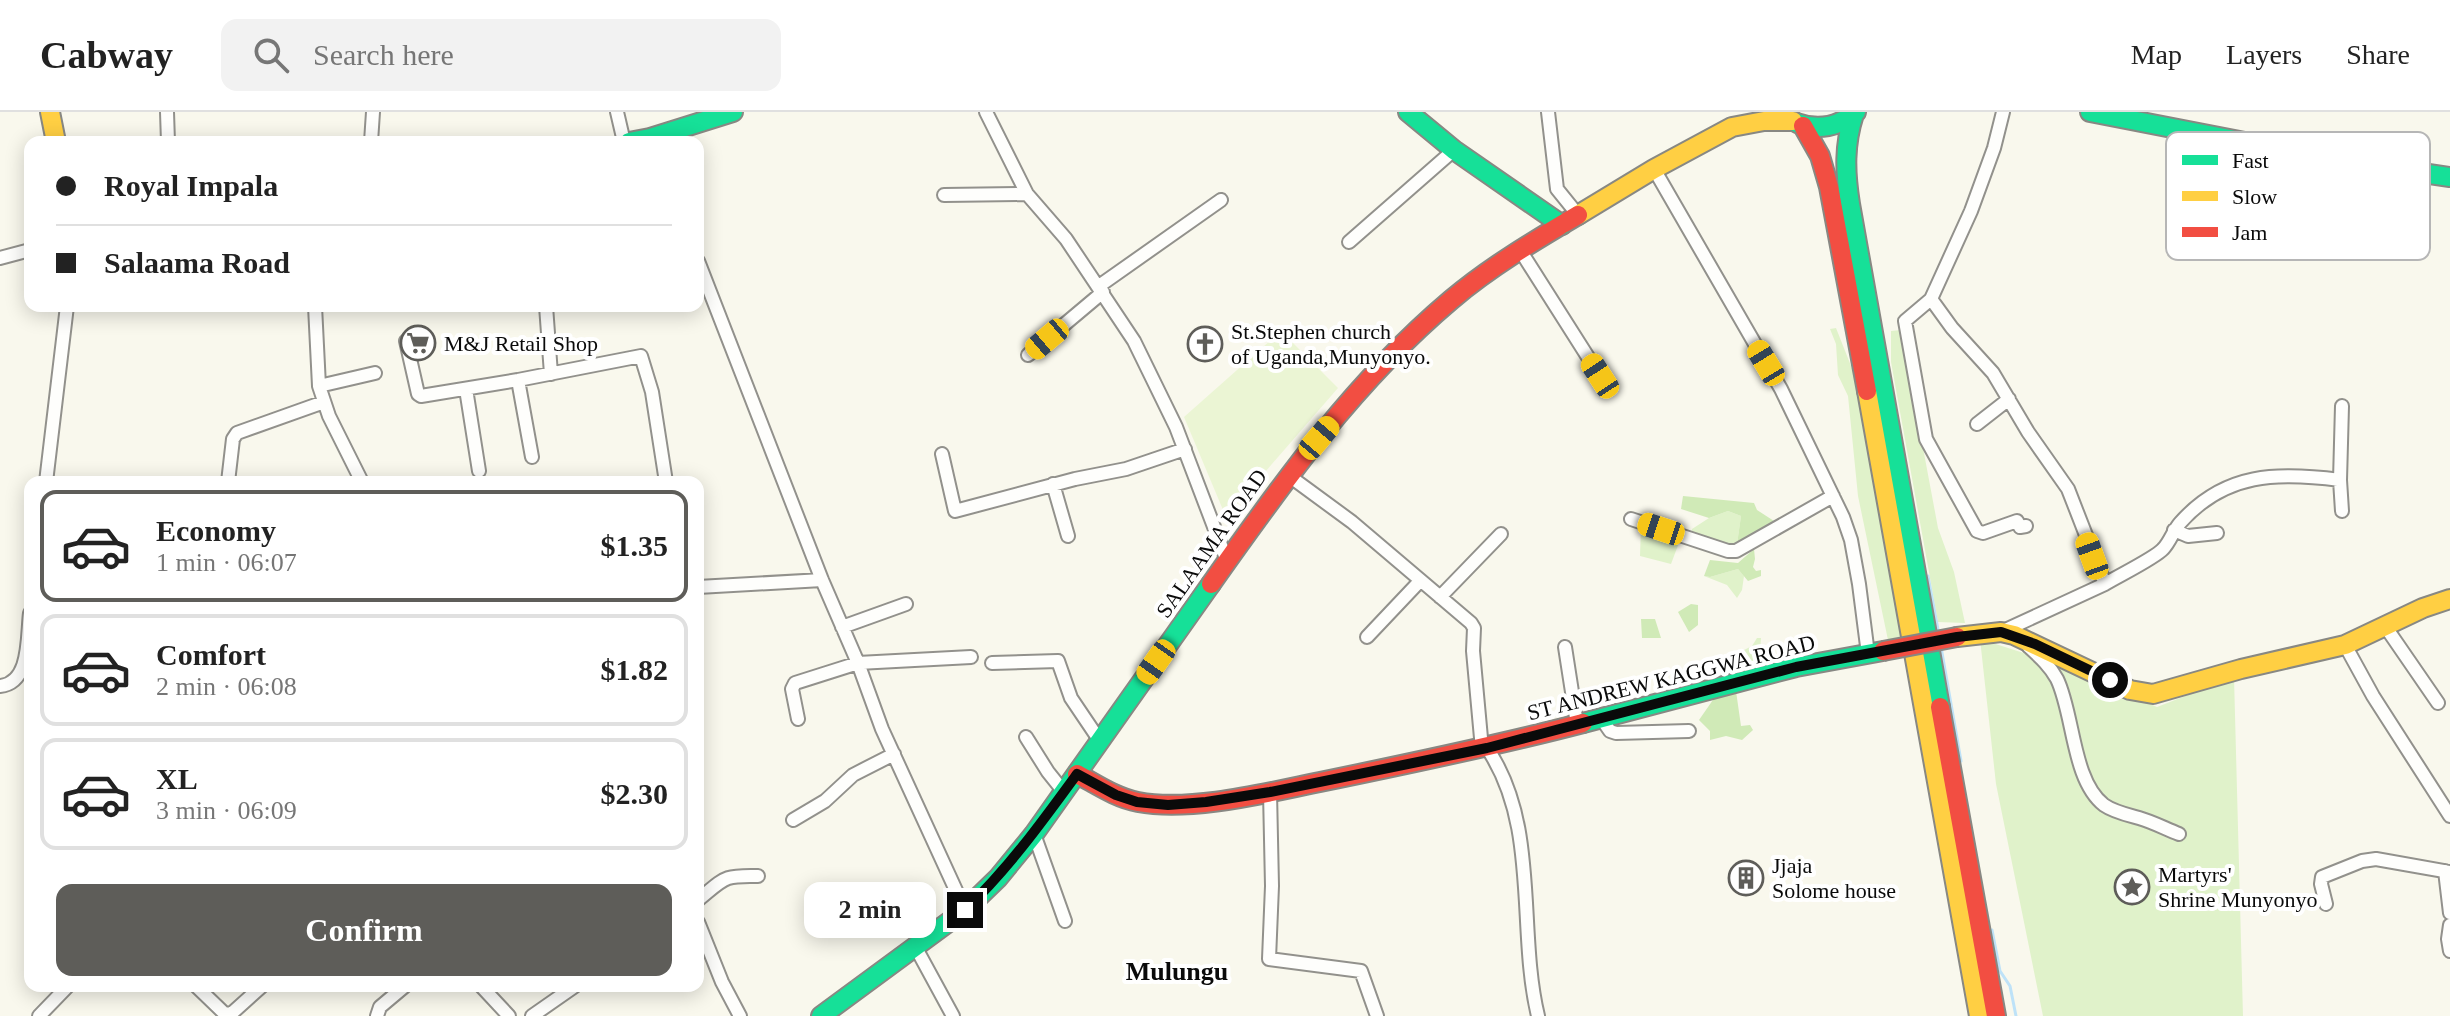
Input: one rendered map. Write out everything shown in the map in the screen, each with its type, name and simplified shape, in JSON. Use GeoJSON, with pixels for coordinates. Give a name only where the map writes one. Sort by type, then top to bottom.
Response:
{"type":"FeatureCollection","features":[{"type":"Feature","properties":{"kind":"main road"},"geometry":{"type":"LineString","coordinates":[[50,112],[55,136]]}},
{"type":"Feature","properties":{"kind":"main road"},"geometry":{"type":"LineString","coordinates":[[663,136],[733,112]]}},
{"type":"Feature","properties":{"kind":"main road"},"geometry":{"type":"LineString","coordinates":[[1408,112],[1454,150],[1562,225]]}},
{"type":"Feature","properties":{"kind":"main road","name":"SALAAMA ROAD"},"geometry":{"type":"LineString","coordinates":[[1732,127],[1745,112]]}},
{"type":"Feature","properties":{"kind":"main road"},"geometry":{"type":"LineString","coordinates":[[2090,112],[2193,132]]}},
{"type":"Feature","properties":{"kind":"main road"},"geometry":{"type":"LineString","coordinates":[[1855,113],[1846,135],[1844,160],[1850,204],[1996,1016]]}},
{"type":"Feature","properties":{"kind":"main road","name":"SALAAMA ROAD"},"geometry":{"type":"LineString","coordinates":[[821,1016],[965,910],[998,878],[1034,834],[1288,475],[1349,401],[1413,334],[1452,299],[1520,250],[1654,169],[1732,127],[1794,120],[1816,129],[1830,128],[1843,123],[1855,113]]}},
{"type":"Feature","properties":{"kind":"main road"},"geometry":{"type":"LineString","coordinates":[[1794,120],[1816,143],[1825,163],[1979,1016]]}},
{"type":"Feature","properties":{"kind":"main road"},"geometry":{"type":"LineString","coordinates":[[2430,174],[2450,177]]}},
{"type":"Feature","properties":{"kind":"main road"},"geometry":{"type":"LineString","coordinates":[[2008,633],[2130,690],[2153,694],[2241,669],[2345,645],[2423,608],[2450,599]]}},
{"type":"Feature","properties":{"kind":"main road","name":"ST ANDREW KAGGWA ROAD"},"geometry":{"type":"LineString","coordinates":[[1077,774],[1116,795],[1153,804],[1196,804],[1484,749],[1796,667],[1957,637],[2008,633]]}},
{"type":"Feature","properties":{"kind":"street"},"geometry":{"type":"LineString","coordinates":[[167,112],[168,136]]}},
{"type":"Feature","properties":{"kind":"street"},"geometry":{"type":"LineString","coordinates":[[371,136],[373,112]]}},
{"type":"Feature","properties":{"kind":"street"},"geometry":{"type":"LineString","coordinates":[[617,112],[624,136]]}},
{"type":"Feature","properties":{"kind":"street"},"geometry":{"type":"LineString","coordinates":[[986,112],[1027,194],[1066,239],[1134,341],[1185,449],[1227,561]]}},
{"type":"Feature","properties":{"kind":"street"},"geometry":{"type":"LineString","coordinates":[[1548,112],[1557,189],[1578,215]]}},
{"type":"Feature","properties":{"kind":"street"},"geometry":{"type":"LineString","coordinates":[[2003,112],[1994,148],[1971,211],[1931,299],[1905,321],[1926,439],[1977,531],[1983,533],[2017,521],[2020,527],[2026,526]]}},
{"type":"Feature","properties":{"kind":"street"},"geometry":{"type":"LineString","coordinates":[[1349,242],[1454,150]]}},
{"type":"Feature","properties":{"kind":"street"},"geometry":{"type":"LineString","coordinates":[[1654,169],[1781,389],[1833,496],[1851,540],[1875,652]]}},
{"type":"Feature","properties":{"kind":"street"},"geometry":{"type":"LineString","coordinates":[[944,195],[1027,194]]}},
{"type":"Feature","properties":{"kind":"street"},"geometry":{"type":"LineString","coordinates":[[1028,355],[1101,289],[1221,200]]}},
{"type":"Feature","properties":{"kind":"street"},"geometry":{"type":"LineString","coordinates":[[1520,250],[1600,376]]}},
{"type":"Feature","properties":{"kind":"street"},"geometry":{"type":"LineString","coordinates":[[0,258],[24,252]]}},
{"type":"Feature","properties":{"kind":"street"},"geometry":{"type":"LineString","coordinates":[[704,276],[822,580],[894,754],[965,910]]}},
{"type":"Feature","properties":{"kind":"street"},"geometry":{"type":"LineString","coordinates":[[1931,299],[1952,328],[1993,373],[2028,432],[2068,489],[2105,584]]}},
{"type":"Feature","properties":{"kind":"street"},"geometry":{"type":"LineString","coordinates":[[47,476],[66,312]]}},
{"type":"Feature","properties":{"kind":"street"},"geometry":{"type":"LineString","coordinates":[[315,312],[319,386],[359,476]]}},
{"type":"Feature","properties":{"kind":"street"},"geometry":{"type":"LineString","coordinates":[[546,312],[551,374]]}},
{"type":"Feature","properties":{"kind":"street"},"geometry":{"type":"LineString","coordinates":[[406,341],[418,394],[428,396],[641,356],[652,392],[665,476]]}},
{"type":"Feature","properties":{"kind":"street"},"geometry":{"type":"LineString","coordinates":[[319,386],[375,373]]}},
{"type":"Feature","properties":{"kind":"street"},"geometry":{"type":"LineString","coordinates":[[518,380],[532,457]]}},
{"type":"Feature","properties":{"kind":"street"},"geometry":{"type":"LineString","coordinates":[[466,389],[479,471]]}},
{"type":"Feature","properties":{"kind":"street"},"geometry":{"type":"LineString","coordinates":[[1977,424],[2009,399]]}},
{"type":"Feature","properties":{"kind":"street"},"geometry":{"type":"LineString","coordinates":[[229,476],[233,439],[237,433],[324,402]]}},
{"type":"Feature","properties":{"kind":"street"},"geometry":{"type":"LineString","coordinates":[[2342,406],[2342,511]]}},
{"type":"Feature","properties":{"kind":"street"},"geometry":{"type":"LineString","coordinates":[[942,454],[955,511],[1053,484],[1116,472],[1185,449]]}},
{"type":"Feature","properties":{"kind":"street"},"geometry":{"type":"LineString","coordinates":[[2179,834],[2104,805],[2090,787],[2058,682],[2050,667],[2008,633],[2105,584],[2163,550],[2182,521],[2227,486],[2294,474],[2340,480]]}},
{"type":"Feature","properties":{"kind":"street"},"geometry":{"type":"LineString","coordinates":[[1288,475],[1352,522],[1474,628],[1473,651],[1484,749],[1498,765],[1517,821],[1538,1016]]}},
{"type":"Feature","properties":{"kind":"street"},"geometry":{"type":"LineString","coordinates":[[1053,484],[1068,536]]}},
{"type":"Feature","properties":{"kind":"street"},"geometry":{"type":"LineString","coordinates":[[1631,519],[1736,551],[1833,496]]}},
{"type":"Feature","properties":{"kind":"street"},"geometry":{"type":"LineString","coordinates":[[2174,530],[2188,536],[2217,533]]}},
{"type":"Feature","properties":{"kind":"street"},"geometry":{"type":"LineString","coordinates":[[1440,597],[1501,534]]}},
{"type":"Feature","properties":{"kind":"street"},"geometry":{"type":"LineString","coordinates":[[704,587],[822,580]]}},
{"type":"Feature","properties":{"kind":"street"},"geometry":{"type":"LineString","coordinates":[[1367,637],[1420,581]]}},
{"type":"Feature","properties":{"kind":"street"},"geometry":{"type":"LineString","coordinates":[[842,627],[906,604]]}},
{"type":"Feature","properties":{"kind":"street"},"geometry":{"type":"LineString","coordinates":[[2385,626],[2438,703]]}},
{"type":"Feature","properties":{"kind":"street"},"geometry":{"type":"LineString","coordinates":[[2345,645],[2373,696],[2449,812]]}},
{"type":"Feature","properties":{"kind":"street"},"geometry":{"type":"LineString","coordinates":[[1565,647],[1577,724]]}},
{"type":"Feature","properties":{"kind":"street"},"geometry":{"type":"LineString","coordinates":[[798,719],[792,689],[795,683],[858,663],[971,657]]}},
{"type":"Feature","properties":{"kind":"street"},"geometry":{"type":"LineString","coordinates":[[992,663],[1058,661],[1071,698],[1100,741]]}},
{"type":"Feature","properties":{"kind":"street"},"geometry":{"type":"LineString","coordinates":[[0,686],[14,680],[24,666]]}},
{"type":"Feature","properties":{"kind":"street"},"geometry":{"type":"LineString","coordinates":[[1601,718],[1610,731],[1616,733],[1689,731]]}},
{"type":"Feature","properties":{"kind":"street"},"geometry":{"type":"LineString","coordinates":[[1026,737],[1064,792]]}},
{"type":"Feature","properties":{"kind":"street"},"geometry":{"type":"LineString","coordinates":[[793,820],[825,801],[853,775],[894,754]]}},
{"type":"Feature","properties":{"kind":"street"},"geometry":{"type":"LineString","coordinates":[[1270,792],[1272,886],[1269,959],[1361,971],[1377,1016]]}},
{"type":"Feature","properties":{"kind":"street"},"geometry":{"type":"LineString","coordinates":[[1034,834],[1065,921]]}},
{"type":"Feature","properties":{"kind":"street"},"geometry":{"type":"LineString","coordinates":[[2326,904],[2322,877],[2362,861],[2376,859],[2448,871],[2450,913]]}},
{"type":"Feature","properties":{"kind":"street"},"geometry":{"type":"LineString","coordinates":[[704,895],[732,875],[758,876]]}},
{"type":"Feature","properties":{"kind":"street"},"geometry":{"type":"LineString","coordinates":[[2450,925],[2450,951]]}},
{"type":"Feature","properties":{"kind":"street"},"geometry":{"type":"LineString","coordinates":[[704,937],[740,1016]]}},
{"type":"Feature","properties":{"kind":"street"},"geometry":{"type":"LineString","coordinates":[[916,948],[953,1016]]}},
{"type":"Feature","properties":{"kind":"street"},"geometry":{"type":"LineString","coordinates":[[39,1016],[62,992]]}},
{"type":"Feature","properties":{"kind":"street"},"geometry":{"type":"LineString","coordinates":[[202,992],[224,1013],[231,1014],[255,992]]}},
{"type":"Feature","properties":{"kind":"street"},"geometry":{"type":"LineString","coordinates":[[377,1016],[380,1007],[398,992]]}},
{"type":"Feature","properties":{"kind":"street"},"geometry":{"type":"LineString","coordinates":[[487,992],[509,1016]]}},
{"type":"Feature","properties":{"kind":"street"},"geometry":{"type":"LineString","coordinates":[[532,1016],[566,992]]}},
{"type":"Feature","properties":{"kind":"green space"},"geometry":{"type":"Polygon","coordinates":[[[1836,328],[1855,376],[1902,636],[1888,640],[1858,496],[1848,396],[1838,375],[1836,344],[1830,329],[1836,328]]]}},
{"type":"Feature","properties":{"kind":"green space"},"geometry":{"type":"Polygon","coordinates":[[[1901,330],[1938,528],[1954,572],[1965,623],[1938,622],[1891,362],[1891,331],[1901,330]]]}},
{"type":"Feature","properties":{"kind":"green space"},"geometry":{"type":"Polygon","coordinates":[[[1281,331],[1338,388],[1226,517],[1184,417],[1281,331]]]}},
{"type":"Feature","properties":{"kind":"green space"},"geometry":{"type":"Polygon","coordinates":[[[1683,496],[1754,503],[1757,510],[1774,521],[1736,551],[1741,516],[1728,511],[1709,518],[1681,509],[1683,496]]]}},
{"type":"Feature","properties":{"kind":"green space"},"geometry":{"type":"Polygon","coordinates":[[[1728,511],[1741,516],[1736,551],[1691,538],[1692,529],[1728,511]]]}},
{"type":"Feature","properties":{"kind":"green space"},"geometry":{"type":"Polygon","coordinates":[[[1641,526],[1680,540],[1671,564],[1640,556],[1641,526]]]}},
{"type":"Feature","properties":{"kind":"green space"},"geometry":{"type":"Polygon","coordinates":[[[1754,549],[1753,567],[1756,571],[1761,570],[1761,576],[1748,581],[1738,569],[1704,576],[1710,560],[1738,563],[1754,549]]]}},
{"type":"Feature","properties":{"kind":"green space"},"geometry":{"type":"Polygon","coordinates":[[[1738,569],[1744,576],[1737,598],[1727,585],[1704,576],[1710,577],[1738,569]]]}},
{"type":"Feature","properties":{"kind":"green space"},"geometry":{"type":"Polygon","coordinates":[[[1691,604],[1698,605],[1698,625],[1689,632],[1678,612],[1691,604]]]}},
{"type":"Feature","properties":{"kind":"green space"},"geometry":{"type":"Polygon","coordinates":[[[1641,619],[1655,619],[1661,638],[1642,638],[1641,619]]]}},
{"type":"Feature","properties":{"kind":"green space"},"geometry":{"type":"Polygon","coordinates":[[[1757,638],[1761,638],[1760,652],[1765,657],[1763,663],[1735,674],[1730,666],[1734,661],[1732,656],[1752,646],[1757,638]]]}},
{"type":"Feature","properties":{"kind":"green space"},"geometry":{"type":"Polygon","coordinates":[[[1980,639],[2030,655],[2157,707],[2234,677],[2243,1016],[2043,1016],[1996,784],[1980,639]]]}},
{"type":"Feature","properties":{"kind":"green space"},"geometry":{"type":"Polygon","coordinates":[[[1736,691],[1741,726],[1750,725],[1753,730],[1742,740],[1726,736],[1710,740],[1710,731],[1699,720],[1715,697],[1736,691]]]}},
{"type":"Feature","properties":{"kind":"waterway"},"geometry":{"type":"LineString","coordinates":[[1928,576],[1939,635]]}},
{"type":"Feature","properties":{"kind":"waterway"},"geometry":{"type":"LineString","coordinates":[[1941,647],[1961,761]]}},
{"type":"Feature","properties":{"kind":"waterway"},"geometry":{"type":"LineString","coordinates":[[1992,930],[2000,971],[2010,986],[2016,1016]]}},
{"type":"Feature","properties":{"kind":"traffic: fast"},"geometry":{"type":"LineString","coordinates":[[656,136],[733,112]]}},
{"type":"Feature","properties":{"kind":"traffic: fast"},"geometry":{"type":"LineString","coordinates":[[1408,112],[1454,150],[1562,225]]}},
{"type":"Feature","properties":{"kind":"traffic: fast"},"geometry":{"type":"LineString","coordinates":[[1797,123],[1813,127],[1828,126],[1856,112]]}},
{"type":"Feature","properties":{"kind":"traffic: fast"},"geometry":{"type":"LineString","coordinates":[[2090,112],[2193,132]]}},
{"type":"Feature","properties":{"kind":"traffic: fast"},"geometry":{"type":"LineString","coordinates":[[1854,114],[1846,159],[1850,204],[1940,707]]}},
{"type":"Feature","properties":{"kind":"traffic: fast"},"geometry":{"type":"LineString","coordinates":[[2430,174],[2450,177]]}},
{"type":"Feature","properties":{"kind":"traffic: fast"},"geometry":{"type":"LineString","coordinates":[[821,1016],[965,910],[998,878],[1034,834],[1211,584]]}},
{"type":"Feature","properties":{"kind":"traffic: fast"},"geometry":{"type":"LineString","coordinates":[[1583,723],[1796,667],[1883,651]]}},
{"type":"Feature","properties":{"kind":"traffic: slow"},"geometry":{"type":"LineString","coordinates":[[50,112],[55,136]]}},
{"type":"Feature","properties":{"kind":"traffic: slow"},"geometry":{"type":"LineString","coordinates":[[1578,215],[1732,127],[1764,121],[1793,121]]}},
{"type":"Feature","properties":{"kind":"traffic: slow"},"geometry":{"type":"LineString","coordinates":[[1867,391],[1979,1016]]}},
{"type":"Feature","properties":{"kind":"traffic: slow"},"geometry":{"type":"LineString","coordinates":[[1957,637],[2001,632],[2014,635],[2130,690],[2153,694],[2241,669],[2345,645],[2423,608],[2450,599]]}},
{"type":"Feature","properties":{"kind":"traffic: jam"},"geometry":{"type":"LineString","coordinates":[[1803,126],[1820,156],[1829,187],[1867,391]]}},
{"type":"Feature","properties":{"kind":"traffic: jam"},"geometry":{"type":"LineString","coordinates":[[1211,584],[1293,471],[1383,364],[1466,288],[1578,215]]}},
{"type":"Feature","properties":{"kind":"traffic: jam"},"geometry":{"type":"LineString","coordinates":[[1883,651],[1957,637]]}},
{"type":"Feature","properties":{"kind":"traffic: jam"},"geometry":{"type":"LineString","coordinates":[[1940,707],[1996,1016]]}},
{"type":"Feature","properties":{"kind":"traffic: jam"},"geometry":{"type":"LineString","coordinates":[[1077,774],[1114,794],[1138,802],[1205,803],[1419,761],[1583,723]]}},
{"type":"Feature","properties":{"kind":"place","name":"M&J Retail Shop"},"geometry":{"type":"Point","coordinates":[418,343]}},
{"type":"Feature","properties":{"kind":"place","name":"St.Stephen church of Uganda,Munyonyo."},"geometry":{"type":"Point","coordinates":[1205,344]}},
{"type":"Feature","properties":{"kind":"place","name":"Jjaja Solome house"},"geometry":{"type":"Point","coordinates":[1746,878]}},
{"type":"Feature","properties":{"kind":"place","name":"Martyrs' Shrine Munyonyo"},"geometry":{"type":"Point","coordinates":[2132,887]}},
{"type":"Feature","properties":{"kind":"district","name":"Mulungu"},"geometry":{"type":"Point","coordinates":[1177,971]}},
{"type":"Feature","properties":{"kind":"route"},"geometry":{"type":"LineString","coordinates":[[965,910],[998,878],[1077,774],[1116,795],[1137,802],[1186,805],[1206,802],[1487,748],[1796,667],[1909,645],[2001,632],[2035,644],[2110,680]]}}]}
